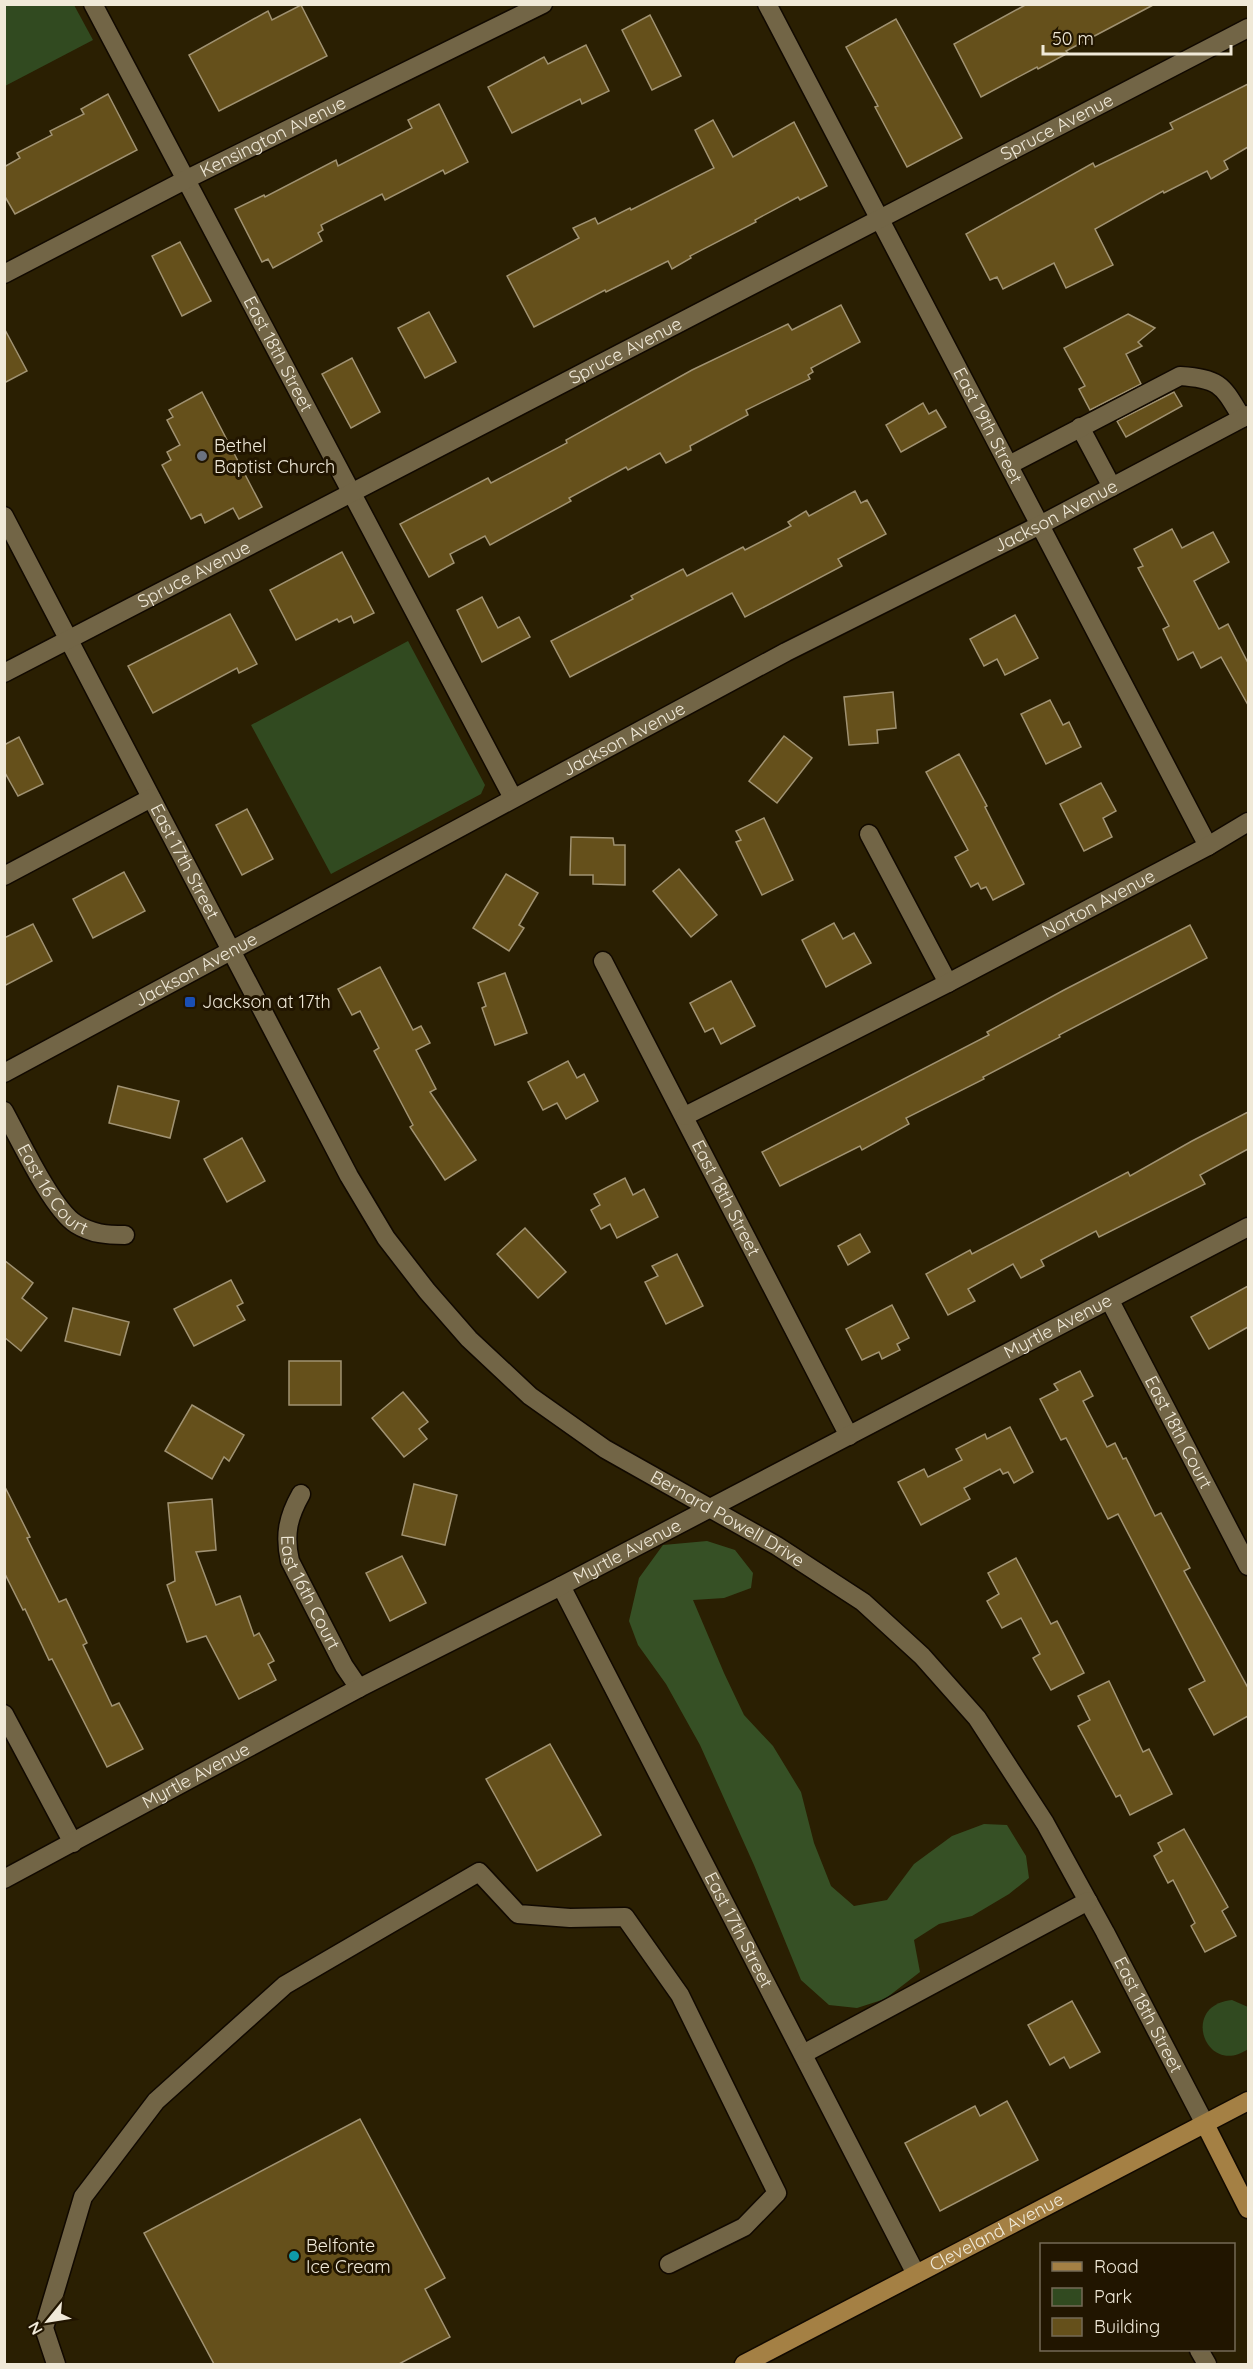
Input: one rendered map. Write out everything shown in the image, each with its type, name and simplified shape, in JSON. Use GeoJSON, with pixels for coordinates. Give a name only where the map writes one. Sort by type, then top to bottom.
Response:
{"type":"FeatureCollection","features":[{"type":"Feature","properties":{"kind":"main road","name":"Cleveland Avenue"},"geometry":{"type":"LineString","coordinates":[[744,2364],[1248,2102]]}},
{"type":"Feature","properties":{"kind":"main road","name":"East 18th Street"},"geometry":{"type":"LineString","coordinates":[[1205,2124],[1248,2209]]}},
{"type":"Feature","properties":{"kind":"street","name":"East 18th Street"},"geometry":{"type":"LineString","coordinates":[[93,4],[513,798]]}},
{"type":"Feature","properties":{"kind":"street","name":"Kensington Avenue"},"geometry":{"type":"LineString","coordinates":[[4,274],[185,180],[543,4]]}},
{"type":"Feature","properties":{"kind":"street","name":"East 19th Street"},"geometry":{"type":"LineString","coordinates":[[767,4],[1208,846]]}},
{"type":"Feature","properties":{"kind":"street","name":"Spruce Avenue"},"geometry":{"type":"LineString","coordinates":[[4,673],[352,495],[1248,28]]}},
{"type":"Feature","properties":{"kind":"street"},"geometry":{"type":"LineString","coordinates":[[1009,465],[1180,376],[1205,378],[1224,389],[1245,417]]}},
{"type":"Feature","properties":{"kind":"street","name":"Jackson Avenue"},"geometry":{"type":"LineString","coordinates":[[4,1073],[786,652],[1040,525],[1245,417]]}},
{"type":"Feature","properties":{"kind":"street"},"geometry":{"type":"LineString","coordinates":[[1080,427],[1112,487]]}},
{"type":"Feature","properties":{"kind":"street","name":"East 17th Street"},"geometry":{"type":"LineString","coordinates":[[4,516],[349,1176],[386,1238]]}},
{"type":"Feature","properties":{"kind":"street"},"geometry":{"type":"LineString","coordinates":[[4,876],[151,798]]}},
{"type":"Feature","properties":{"kind":"street","name":"Norton Avenue"},"geometry":{"type":"LineString","coordinates":[[685,1116],[948,982],[1208,846],[1248,822]]}},
{"type":"Feature","properties":{"kind":"street"},"geometry":{"type":"LineString","coordinates":[[869,834],[948,982]]}},
{"type":"Feature","properties":{"kind":"street","name":"East 18th Street"},"geometry":{"type":"LineString","coordinates":[[603,961],[849,1436]]}},
{"type":"Feature","properties":{"kind":"street","name":"East 16 Court"},"geometry":{"type":"LineString","coordinates":[[4,1111],[53,1199],[67,1217],[94,1233],[125,1234]]}},
{"type":"Feature","properties":{"kind":"street","name":"Myrtle Avenue"},"geometry":{"type":"LineString","coordinates":[[4,1879],[359,1688],[561,1586],[1248,1227]]}},
{"type":"Feature","properties":{"kind":"street","name":"Bernard Powell Drive"},"geometry":{"type":"LineString","coordinates":[[386,1238],[469,1339],[530,1396],[605,1449],[777,1546],[863,1602],[922,1656],[977,1718],[1045,1823]]}},
{"type":"Feature","properties":{"kind":"street","name":"East 18th Court"},"geometry":{"type":"LineString","coordinates":[[1110,1301],[1248,1566]]}},
{"type":"Feature","properties":{"kind":"street","name":"East 16th Court"},"geometry":{"type":"LineString","coordinates":[[301,1494],[288,1521],[286,1542],[290,1561],[344,1666],[359,1688]]}},
{"type":"Feature","properties":{"kind":"street","name":"East 17th Street"},"geometry":{"type":"LineString","coordinates":[[561,1586],[916,2274]]}},
{"type":"Feature","properties":{"kind":"street"},"geometry":{"type":"LineString","coordinates":[[4,1714],[73,1843]]}},
{"type":"Feature","properties":{"kind":"street","name":"East 18th Street"},"geometry":{"type":"LineString","coordinates":[[1045,1823],[1205,2124]]}},
{"type":"Feature","properties":{"kind":"street"},"geometry":{"type":"LineString","coordinates":[[56,2364],[45,2328],[83,2197],[156,2101],[285,1985],[480,1872],[519,1914],[570,1918],[625,1917],[680,1995],[777,2193],[744,2227],[669,2264]]}},
{"type":"Feature","properties":{"kind":"street"},"geometry":{"type":"LineString","coordinates":[[803,2054],[1088,1901]]}},
{"type":"Feature","properties":{"kind":"green space"},"geometry":{"type":"Polygon","coordinates":[[[5,4],[74,5],[93,40],[5,86],[5,4]]]}},
{"type":"Feature","properties":{"kind":"green space"},"geometry":{"type":"Polygon","coordinates":[[[408,641],[485,785],[481,794],[331,874],[251,725],[408,641]]]}},
{"type":"Feature","properties":{"kind":"green space"},"geometry":{"type":"Polygon","coordinates":[[[707,1541],[735,1550],[753,1573],[751,1588],[724,1598],[693,1600],[744,1715],[773,1746],[801,1792],[814,1843],[831,1886],[854,1906],[887,1900],[914,1864],[952,1836],[984,1824],[1007,1825],[1026,1856],[1029,1878],[1009,1894],[972,1916],[939,1924],[914,1940],[920,1972],[885,1999],[857,2008],[829,2005],[801,1980],[754,1865],[700,1745],[666,1684],[638,1645],[629,1621],[639,1578],[663,1545],[707,1541]]]}},
{"type":"Feature","properties":{"kind":"green space"},"geometry":{"type":"Polygon","coordinates":[[[1232,2000],[1248,2007],[1248,2049],[1233,2055],[1220,2054],[1211,2048],[1204,2037],[1203,2025],[1206,2014],[1216,2005],[1232,2000]]]}},
{"type":"Feature","properties":{"kind":"building"},"geometry":{"type":"Polygon","coordinates":[[[1027,4],[1155,4],[1066,51],[1068,53],[981,97],[954,44],[1027,4]]]}},
{"type":"Feature","properties":{"kind":"building"},"geometry":{"type":"Polygon","coordinates":[[[301,5],[327,56],[219,111],[189,55],[268,11],[272,20],[301,5]]]}},
{"type":"Feature","properties":{"kind":"building"},"geometry":{"type":"Polygon","coordinates":[[[650,15],[681,76],[652,90],[622,30],[650,15]]]}},
{"type":"Feature","properties":{"kind":"building"},"geometry":{"type":"Polygon","coordinates":[[[896,19],[962,138],[907,167],[846,47],[896,19]]]}},
{"type":"Feature","properties":{"kind":"building"},"geometry":{"type":"Polygon","coordinates":[[[586,45],[609,91],[582,104],[580,99],[512,133],[488,87],[544,57],[548,64],[586,45]]]}},
{"type":"Feature","properties":{"kind":"building"},"geometry":{"type":"Polygon","coordinates":[[[1248,84],[1248,147],[1224,161],[1228,169],[1211,179],[1207,171],[1164,193],[1163,191],[1095,229],[1113,265],[1066,288],[1054,263],[1003,289],[997,277],[990,280],[966,234],[1093,163],[1095,167],[1173,129],[1170,123],[1248,84]]]}},
{"type":"Feature","properties":{"kind":"building"},"geometry":{"type":"Polygon","coordinates":[[[108,94],[137,150],[15,214],[4,195],[4,167],[20,158],[17,153],[52,135],[50,131],[84,114],[81,109],[108,94]]]}},
{"type":"Feature","properties":{"kind":"building"},"geometry":{"type":"Polygon","coordinates":[[[439,104],[468,162],[445,174],[443,170],[385,200],[382,194],[321,225],[323,230],[318,233],[322,241],[273,268],[268,259],[262,262],[235,209],[264,195],[265,197],[336,160],[338,166],[412,128],[408,120],[439,104]]]}},
{"type":"Feature","properties":{"kind":"building"},"geometry":{"type":"Polygon","coordinates":[[[713,120],[733,157],[794,122],[827,186],[800,200],[798,197],[755,220],[756,222],[690,256],[691,258],[672,269],[668,261],[606,292],[605,290],[534,327],[507,276],[579,238],[573,228],[595,218],[598,224],[630,208],[631,210],[714,168],[695,130],[713,120]]]}},
{"type":"Feature","properties":{"kind":"building"},"geometry":{"type":"Polygon","coordinates":[[[180,242],[211,301],[182,316],[152,256],[180,242]]]}},
{"type":"Feature","properties":{"kind":"building"},"geometry":{"type":"Polygon","coordinates":[[[841,305],[860,342],[811,368],[813,372],[808,375],[810,379],[746,410],[748,415],[690,446],[691,450],[666,463],[660,453],[628,470],[626,467],[569,498],[571,501],[490,545],[485,536],[450,554],[454,563],[429,577],[400,524],[488,478],[491,483],[567,443],[566,440],[692,370],[788,324],[792,330],[841,305]]]}},
{"type":"Feature","properties":{"kind":"building"},"geometry":{"type":"Polygon","coordinates":[[[429,312],[456,362],[425,378],[398,328],[429,312]]]}},
{"type":"Feature","properties":{"kind":"building"},"geometry":{"type":"Polygon","coordinates":[[[1128,314],[1155,328],[1138,342],[1142,346],[1126,354],[1141,384],[1090,410],[1079,389],[1085,386],[1064,348],[1128,314]]]}},
{"type":"Feature","properties":{"kind":"building"},"geometry":{"type":"Polygon","coordinates":[[[4,328],[27,371],[4,383],[4,328]]]}},
{"type":"Feature","properties":{"kind":"building"},"geometry":{"type":"Polygon","coordinates":[[[352,358],[380,412],[351,428],[322,374],[352,358]]]}},
{"type":"Feature","properties":{"kind":"building","name":"Bethel Baptist Church"},"geometry":{"type":"Polygon","coordinates":[[[202,392],[262,507],[239,519],[233,508],[205,523],[201,514],[191,519],[162,465],[171,460],[167,452],[180,445],[167,420],[173,417],[169,410],[202,392]]]}},
{"type":"Feature","properties":{"kind":"building"},"geometry":{"type":"Polygon","coordinates":[[[1174,392],[1182,406],[1126,437],[1117,421],[1174,392]]]}},
{"type":"Feature","properties":{"kind":"building"},"geometry":{"type":"Polygon","coordinates":[[[923,403],[929,414],[936,410],[946,427],[901,452],[886,425],[923,403]]]}},
{"type":"Feature","properties":{"kind":"building"},"geometry":{"type":"Polygon","coordinates":[[[855,491],[861,503],[867,500],[886,534],[838,559],[842,566],[745,617],[732,593],[570,677],[551,641],[633,599],[631,596],[683,569],[687,576],[743,547],[745,550],[791,526],[788,522],[806,511],[809,516],[855,491]]]}},
{"type":"Feature","properties":{"kind":"building"},"geometry":{"type":"Polygon","coordinates":[[[1172,529],[1182,548],[1213,532],[1229,562],[1194,581],[1219,629],[1228,624],[1248,663],[1248,705],[1221,657],[1201,668],[1193,652],[1178,660],[1163,629],[1169,626],[1138,568],[1143,566],[1134,549],[1172,529]]]}},
{"type":"Feature","properties":{"kind":"building"},"geometry":{"type":"Polygon","coordinates":[[[342,552],[374,613],[354,623],[351,616],[339,622],[337,619],[296,640],[270,590],[342,552]]]}},
{"type":"Feature","properties":{"kind":"building"},"geometry":{"type":"Polygon","coordinates":[[[482,597],[498,628],[519,617],[530,637],[482,662],[457,610],[482,597]]]}},
{"type":"Feature","properties":{"kind":"building"},"geometry":{"type":"Polygon","coordinates":[[[230,614],[257,664],[239,673],[237,668],[153,713],[128,666],[230,614]]]}},
{"type":"Feature","properties":{"kind":"building"},"geometry":{"type":"Polygon","coordinates":[[[1015,615],[1038,658],[1005,675],[997,659],[984,666],[970,639],[1015,615]]]}},
{"type":"Feature","properties":{"kind":"building"},"geometry":{"type":"Polygon","coordinates":[[[893,692],[896,728],[877,730],[878,743],[849,745],[844,697],[893,692]]]}},
{"type":"Feature","properties":{"kind":"building"},"geometry":{"type":"Polygon","coordinates":[[[1050,700],[1063,725],[1069,722],[1081,747],[1046,764],[1021,714],[1050,700]]]}},
{"type":"Feature","properties":{"kind":"building"},"geometry":{"type":"Polygon","coordinates":[[[784,736],[812,758],[777,803],[749,781],[784,736]]]}},
{"type":"Feature","properties":{"kind":"building"},"geometry":{"type":"Polygon","coordinates":[[[19,737],[43,784],[18,796],[4,771],[4,745],[19,737]]]}},
{"type":"Feature","properties":{"kind":"building"},"geometry":{"type":"Polygon","coordinates":[[[959,754],[1024,884],[993,900],[986,887],[981,889],[978,883],[971,887],[955,857],[968,850],[926,772],[959,754]]]}},
{"type":"Feature","properties":{"kind":"building"},"geometry":{"type":"Polygon","coordinates":[[[1101,783],[1116,811],[1103,818],[1112,837],[1084,851],[1060,804],[1101,783]]]}},
{"type":"Feature","properties":{"kind":"building"},"geometry":{"type":"Polygon","coordinates":[[[247,809],[273,859],[242,875],[216,825],[247,809]]]}},
{"type":"Feature","properties":{"kind":"building"},"geometry":{"type":"Polygon","coordinates":[[[764,818],[793,880],[762,895],[736,842],[741,840],[736,831],[764,818]]]}},
{"type":"Feature","properties":{"kind":"building"},"geometry":{"type":"Polygon","coordinates":[[[571,837],[613,838],[614,845],[625,845],[625,885],[593,884],[593,875],[570,875],[571,837]]]}},
{"type":"Feature","properties":{"kind":"building"},"geometry":{"type":"Polygon","coordinates":[[[679,869],[717,915],[691,937],[653,891],[679,869]]]}},
{"type":"Feature","properties":{"kind":"building"},"geometry":{"type":"Polygon","coordinates":[[[124,872],[145,911],[93,938],[73,899],[124,872]]]}},
{"type":"Feature","properties":{"kind":"building"},"geometry":{"type":"Polygon","coordinates":[[[506,874],[538,893],[519,925],[524,928],[509,951],[473,928],[506,874]]]}},
{"type":"Feature","properties":{"kind":"building"},"geometry":{"type":"Polygon","coordinates":[[[834,923],[843,939],[854,933],[871,963],[826,987],[802,940],[834,923]]]}},
{"type":"Feature","properties":{"kind":"building"},"geometry":{"type":"Polygon","coordinates":[[[33,924],[52,961],[4,986],[4,938],[33,924]]]}},
{"type":"Feature","properties":{"kind":"building"},"geometry":{"type":"Polygon","coordinates":[[[1190,925],[1207,958],[1059,1035],[1060,1037],[983,1077],[984,1079],[906,1118],[909,1124],[862,1150],[860,1146],[780,1186],[762,1152],[989,1035],[987,1032],[1190,925]]]}},
{"type":"Feature","properties":{"kind":"building"},"geometry":{"type":"Polygon","coordinates":[[[380,967],[413,1030],[421,1026],[430,1043],[416,1050],[436,1089],[430,1092],[476,1160],[445,1180],[410,1127],[413,1125],[374,1051],[379,1048],[360,1011],[352,1015],[338,989],[380,967]]]}},
{"type":"Feature","properties":{"kind":"building"},"geometry":{"type":"Polygon","coordinates":[[[505,973],[527,1033],[495,1045],[482,1008],[486,1006],[478,983],[505,973]]]}},
{"type":"Feature","properties":{"kind":"building"},"geometry":{"type":"Polygon","coordinates":[[[731,981],[755,1026],[721,1044],[713,1028],[705,1032],[690,1003],[731,981]]]}},
{"type":"Feature","properties":{"kind":"building"},"geometry":{"type":"Polygon","coordinates":[[[568,1061],[577,1078],[584,1074],[598,1101],[566,1119],[557,1103],[543,1110],[528,1082],[568,1061]]]}},
{"type":"Feature","properties":{"kind":"building"},"geometry":{"type":"Polygon","coordinates":[[[118,1086],[179,1101],[170,1138],[109,1123],[118,1086]]]}},
{"type":"Feature","properties":{"kind":"building"},"geometry":{"type":"Polygon","coordinates":[[[1248,1112],[1248,1149],[1200,1175],[1205,1184],[1099,1237],[1096,1231],[1041,1260],[1044,1266],[1021,1278],[1013,1264],[968,1289],[975,1301],[948,1315],[926,1274],[970,1250],[972,1254],[1128,1172],[1130,1176],[1248,1112]]]}},
{"type":"Feature","properties":{"kind":"building"},"geometry":{"type":"Polygon","coordinates":[[[242,1138],[265,1181],[227,1202],[204,1159],[242,1138]]]}},
{"type":"Feature","properties":{"kind":"building"},"geometry":{"type":"Polygon","coordinates":[[[625,1178],[633,1195],[644,1189],[658,1217],[617,1238],[610,1224],[601,1229],[591,1210],[600,1205],[594,1194],[625,1178]]]}},
{"type":"Feature","properties":{"kind":"building"},"geometry":{"type":"Polygon","coordinates":[[[525,1228],[566,1272],[538,1298],[497,1254],[525,1228]]]}},
{"type":"Feature","properties":{"kind":"building"},"geometry":{"type":"Polygon","coordinates":[[[860,1234],[870,1252],[848,1265],[838,1246],[860,1234]]]}},
{"type":"Feature","properties":{"kind":"building"},"geometry":{"type":"Polygon","coordinates":[[[677,1254],[703,1306],[666,1324],[645,1282],[658,1276],[652,1266],[677,1254]]]}},
{"type":"Feature","properties":{"kind":"building"},"geometry":{"type":"Polygon","coordinates":[[[4,1260],[33,1283],[22,1298],[47,1318],[21,1351],[4,1337],[4,1260]]]}},
{"type":"Feature","properties":{"kind":"building"},"geometry":{"type":"Polygon","coordinates":[[[231,1280],[243,1303],[237,1306],[245,1320],[194,1346],[174,1309],[231,1280]]]}},
{"type":"Feature","properties":{"kind":"building"},"geometry":{"type":"Polygon","coordinates":[[[1248,1286],[1248,1327],[1209,1349],[1191,1317],[1248,1286]]]}},
{"type":"Feature","properties":{"kind":"building"},"geometry":{"type":"Polygon","coordinates":[[[892,1305],[909,1338],[897,1344],[900,1350],[882,1359],[879,1352],[862,1360],[846,1329],[892,1305]]]}},
{"type":"Feature","properties":{"kind":"building"},"geometry":{"type":"Polygon","coordinates":[[[73,1308],[129,1322],[120,1355],[65,1341],[73,1308]]]}},
{"type":"Feature","properties":{"kind":"building"},"geometry":{"type":"Polygon","coordinates":[[[289,1361],[341,1361],[341,1405],[289,1405],[289,1361]]]}},
{"type":"Feature","properties":{"kind":"building"},"geometry":{"type":"Polygon","coordinates":[[[1080,1371],[1093,1396],[1083,1401],[1107,1447],[1115,1443],[1123,1459],[1126,1458],[1155,1516],[1161,1513],[1190,1568],[1184,1571],[1248,1688],[1248,1716],[1214,1735],[1189,1689],[1205,1681],[1118,1514],[1108,1519],[1066,1438],[1061,1440],[1040,1399],[1058,1390],[1054,1384],[1080,1371]]]}},
{"type":"Feature","properties":{"kind":"building"},"geometry":{"type":"Polygon","coordinates":[[[403,1392],[428,1422],[419,1429],[427,1439],[404,1457],[372,1418],[403,1392]]]}},
{"type":"Feature","properties":{"kind":"building"},"geometry":{"type":"Polygon","coordinates":[[[192,1405],[244,1435],[229,1461],[224,1457],[212,1479],[165,1451],[192,1405]]]}},
{"type":"Feature","properties":{"kind":"building"},"geometry":{"type":"Polygon","coordinates":[[[1010,1427],[1033,1472],[1014,1483],[1008,1472],[1003,1474],[1000,1469],[964,1488],[970,1499],[921,1525],[898,1482],[924,1469],[928,1477],[962,1460],[956,1449],[985,1434],[987,1439],[1010,1427]]]}},
{"type":"Feature","properties":{"kind":"building"},"geometry":{"type":"Polygon","coordinates":[[[414,1484],[457,1495],[445,1545],[402,1535],[414,1484]]]}},
{"type":"Feature","properties":{"kind":"building"},"geometry":{"type":"Polygon","coordinates":[[[4,1485],[59,1602],[66,1599],[87,1643],[83,1645],[112,1706],[119,1703],[143,1749],[107,1767],[52,1659],[49,1660],[25,1609],[23,1610],[4,1572],[4,1485]]]}},
{"type":"Feature","properties":{"kind":"building"},"geometry":{"type":"Polygon","coordinates":[[[212,1499],[216,1550],[196,1552],[216,1605],[240,1596],[254,1636],[259,1633],[274,1661],[268,1664],[276,1680],[239,1699],[206,1636],[187,1642],[167,1585],[175,1581],[168,1503],[212,1499]]]}},
{"type":"Feature","properties":{"kind":"building"},"geometry":{"type":"Polygon","coordinates":[[[402,1556],[426,1603],[390,1621],[366,1573],[402,1556]]]}},
{"type":"Feature","properties":{"kind":"building"},"geometry":{"type":"Polygon","coordinates":[[[1016,1558],[1051,1624],[1057,1621],[1084,1673],[1051,1690],[1033,1658],[1040,1654],[1021,1618],[1002,1628],[987,1601],[999,1594],[988,1573],[1016,1558]]]}},
{"type":"Feature","properties":{"kind":"building"},"geometry":{"type":"Polygon","coordinates":[[[1109,1681],[1143,1752],[1149,1749],[1172,1794],[1130,1815],[1120,1795],[1116,1797],[1078,1726],[1090,1720],[1078,1696],[1109,1681]]]}},
{"type":"Feature","properties":{"kind":"building"},"geometry":{"type":"Polygon","coordinates":[[[550,1744],[601,1835],[537,1871],[486,1779],[550,1744]]]}},
{"type":"Feature","properties":{"kind":"building"},"geometry":{"type":"Polygon","coordinates":[[[1184,1829],[1228,1907],[1222,1911],[1236,1936],[1205,1952],[1191,1926],[1195,1923],[1173,1880],[1168,1883],[1154,1856],[1162,1851],[1158,1843],[1184,1829]]]}},
{"type":"Feature","properties":{"kind":"building"},"geometry":{"type":"Polygon","coordinates":[[[1072,2001],[1100,2052],[1070,2068],[1064,2057],[1050,2065],[1028,2025],[1072,2001]]]}},
{"type":"Feature","properties":{"kind":"building"},"geometry":{"type":"Polygon","coordinates":[[[1007,2101],[1038,2160],[940,2211],[905,2143],[975,2106],[980,2116],[1007,2101]]]}},
{"type":"Feature","properties":{"kind":"building","name":"Belfonte Ice Cream"},"geometry":{"type":"Polygon","coordinates":[[[360,2119],[445,2278],[425,2289],[450,2337],[399,2364],[214,2364],[144,2233],[360,2119]]]}},
{"type":"Feature","properties":{"kind":"place","name":"Bethel Baptist Church"},"geometry":{"type":"Point","coordinates":[202,456]}},
{"type":"Feature","properties":{"kind":"place","name":"Jackson at 17th"},"geometry":{"type":"Point","coordinates":[190,1002]}},
{"type":"Feature","properties":{"kind":"place","name":"Belfonte Ice Cream"},"geometry":{"type":"Point","coordinates":[294,2256]}}]}
